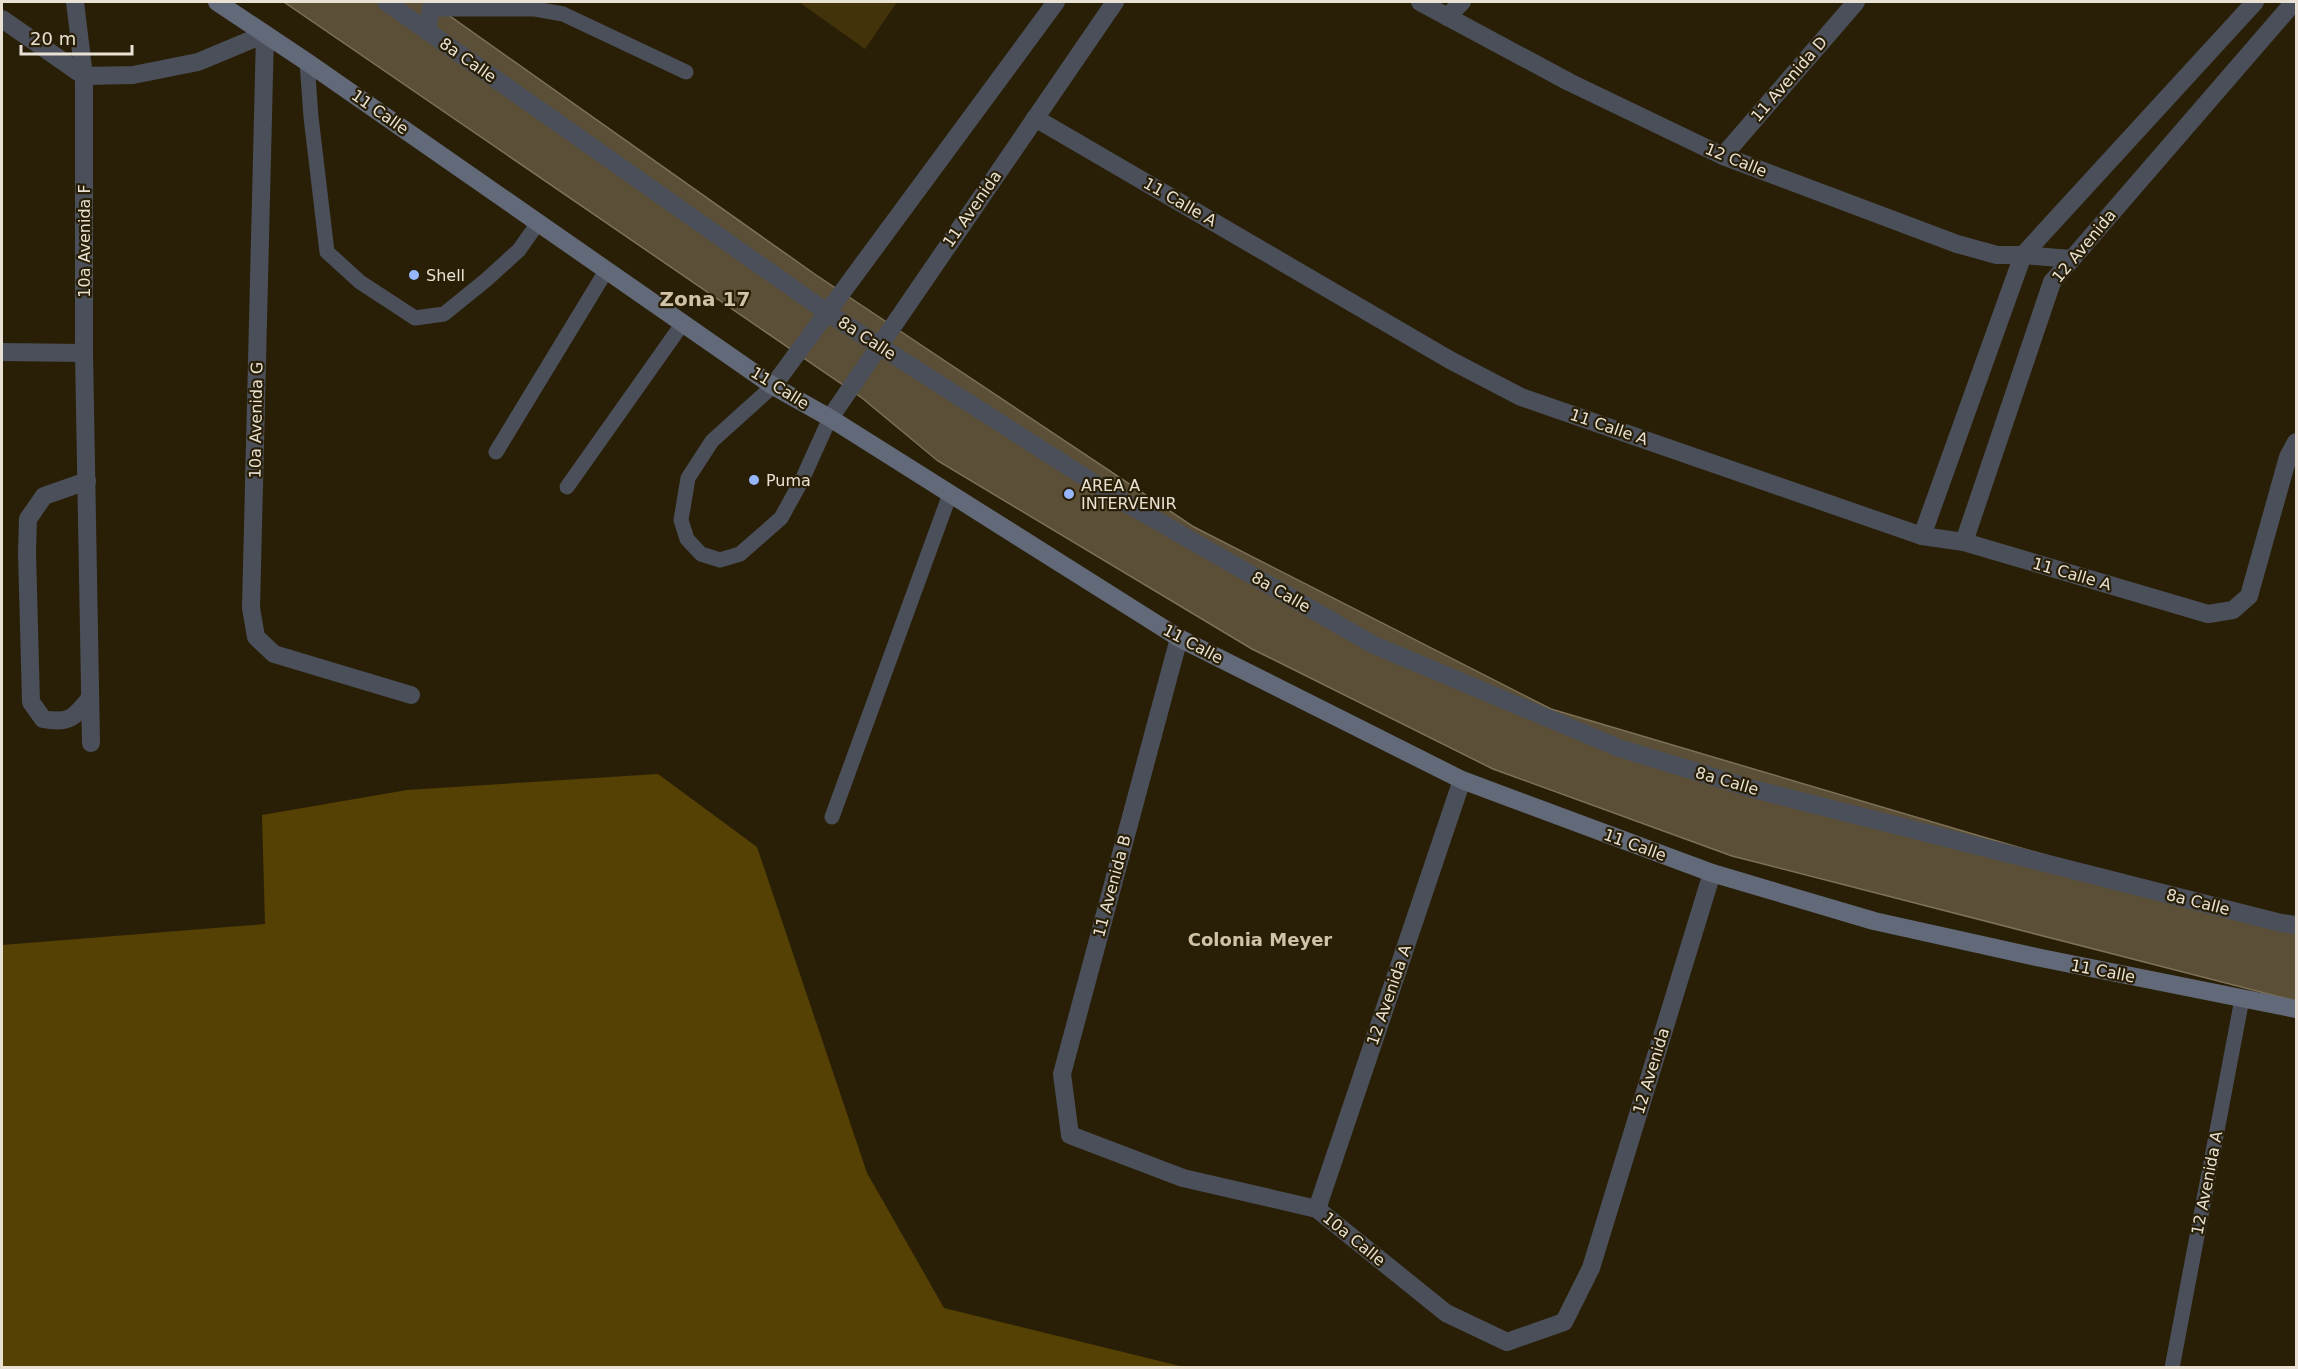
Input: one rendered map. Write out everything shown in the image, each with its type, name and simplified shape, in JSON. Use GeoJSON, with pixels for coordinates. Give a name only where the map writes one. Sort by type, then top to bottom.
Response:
{"type":"FeatureCollection","features":[{"type":"Feature","properties":{"kind":"street","name":"10a Avenida F"},"geometry":{"type":"LineString","coordinates":[[75,2],[84,76],[84,353],[91,743]]}},
{"type":"Feature","properties":{"kind":"street","name":"11 Calle"},"geometry":{"type":"LineString","coordinates":[[217,2],[773,386],[830,418],[1179,638],[1462,780],[1712,873],[1875,921],[2052,961],[2296,1009]]}},
{"type":"Feature","properties":{"kind":"street","name":"8a Calle"},"geometry":{"type":"LineString","coordinates":[[386,2],[878,346],[1119,499],[1374,645],[1620,748],[1753,789],[2296,925]]}},
{"type":"Feature","properties":{"kind":"street"},"geometry":{"type":"LineString","coordinates":[[773,386],[1056,2]]}},
{"type":"Feature","properties":{"kind":"street","name":"11 Avenida"},"geometry":{"type":"LineString","coordinates":[[830,418],[1115,2]]}},
{"type":"Feature","properties":{"kind":"street","name":"12 Calle"},"geometry":{"type":"LineString","coordinates":[[1420,2],[1569,82],[1723,156],[1957,244],[1997,255],[2071,259]]}},
{"type":"Feature","properties":{"kind":"street"},"geometry":{"type":"LineString","coordinates":[[1447,17],[1462,2]]}},
{"type":"Feature","properties":{"kind":"street","name":"11 Avenida D"},"geometry":{"type":"LineString","coordinates":[[1723,156],[1856,2]]}},
{"type":"Feature","properties":{"kind":"street"},"geometry":{"type":"LineString","coordinates":[[1922,536],[2023,255],[2255,2]]}},
{"type":"Feature","properties":{"kind":"street","name":"12 Avenida"},"geometry":{"type":"LineString","coordinates":[[1965,542],[2052,282],[2294,2]]}},
{"type":"Feature","properties":{"kind":"street"},"geometry":{"type":"LineString","coordinates":[[427,31],[432,5]]}},
{"type":"Feature","properties":{"kind":"street"},"geometry":{"type":"LineString","coordinates":[[2,19],[84,76],[133,75],[198,62],[265,34]]}},
{"type":"Feature","properties":{"kind":"street","name":"10a Avenida G"},"geometry":{"type":"LineString","coordinates":[[265,34],[251,608],[256,637],[274,654],[411,695]]}},
{"type":"Feature","properties":{"kind":"street","name":"11 Calle A"},"geometry":{"type":"LineString","coordinates":[[1035,118],[1440,354],[1521,397],[1922,536],[1965,542],[2208,614],[2233,610],[2249,596],[2288,457],[2296,442]]}},
{"type":"Feature","properties":{"kind":"street"},"geometry":{"type":"LineString","coordinates":[[2,352],[84,353]]}},
{"type":"Feature","properties":{"kind":"street"},"geometry":{"type":"LineString","coordinates":[[87,481],[44,496],[28,519],[27,552],[31,702],[43,719],[61,722],[76,716],[90,698]]}},
{"type":"Feature","properties":{"kind":"street","name":"11 Avenida B"},"geometry":{"type":"LineString","coordinates":[[1070,1135],[1062,1074],[1179,638]]}},
{"type":"Feature","properties":{"kind":"street","name":"12 Avenida A"},"geometry":{"type":"LineString","coordinates":[[1317,1209],[1462,780]]}},
{"type":"Feature","properties":{"kind":"street","name":"12 Avenida"},"geometry":{"type":"LineString","coordinates":[[1591,1268],[1712,873]]}},
{"type":"Feature","properties":{"kind":"street","name":"10a Calle"},"geometry":{"type":"LineString","coordinates":[[1070,1135],[1183,1178],[1317,1209],[1446,1313],[1507,1342],[1564,1322],[1591,1268]]}},
{"type":"Feature","properties":{"kind":"lane"},"geometry":{"type":"LineString","coordinates":[[432,5],[535,9],[563,14],[686,72]]}},
{"type":"Feature","properties":{"kind":"lane"},"geometry":{"type":"LineString","coordinates":[[307,62],[327,252],[360,282],[415,318],[444,314],[519,250],[538,223]]}},
{"type":"Feature","properties":{"kind":"lane"},"geometry":{"type":"LineString","coordinates":[[496,452],[606,271]]}},
{"type":"Feature","properties":{"kind":"lane"},"geometry":{"type":"LineString","coordinates":[[567,487],[683,323]]}},
{"type":"Feature","properties":{"kind":"lane"},"geometry":{"type":"LineString","coordinates":[[773,386],[712,441],[688,478],[681,520],[687,539],[701,554],[720,560],[740,554],[781,518],[802,480],[830,418]]}},
{"type":"Feature","properties":{"kind":"lane"},"geometry":{"type":"LineString","coordinates":[[832,817],[950,494]]}},
{"type":"Feature","properties":{"kind":"lane","name":"12 Avenida A"},"geometry":{"type":"LineString","coordinates":[[2172,1368],[2242,999]]}},
{"type":"Feature","properties":{"kind":"shaded area"},"geometry":{"type":"Polygon","coordinates":[[[799,2],[897,2],[865,49],[799,2]]]}},
{"type":"Feature","properties":{"kind":"shaded area"},"geometry":{"type":"Polygon","coordinates":[[[658,774],[757,847],[867,1173],[944,1308],[1184,1367],[2,1367],[2,945],[265,924],[262,815],[407,790],[658,774]]]}},
{"type":"Feature","properties":{"kind":"building","name":"AREA A INTERVENIR"},"geometry":{"type":"Polygon","coordinates":[[[284,2],[430,2],[816,275],[1194,527],[1551,709],[1990,839],[2281,923],[2296,925],[2296,1001],[1732,856],[1493,769],[1252,649],[938,461],[862,398],[284,2]]]}},
{"type":"Feature","properties":{"kind":"place","name":"Shell"},"geometry":{"type":"Point","coordinates":[414,275]}},
{"type":"Feature","properties":{"kind":"place","name":"Puma"},"geometry":{"type":"Point","coordinates":[754,480]}},
{"type":"Feature","properties":{"kind":"place","name":"AREA A INTERVENIR"},"geometry":{"type":"Point","coordinates":[1069,494]}},
{"type":"Feature","properties":{"kind":"district","name":"Zona 17"},"geometry":{"type":"Point","coordinates":[705,299]}},
{"type":"Feature","properties":{"kind":"district","name":"Colonia Meyer"},"geometry":{"type":"Point","coordinates":[1260,939]}}]}
